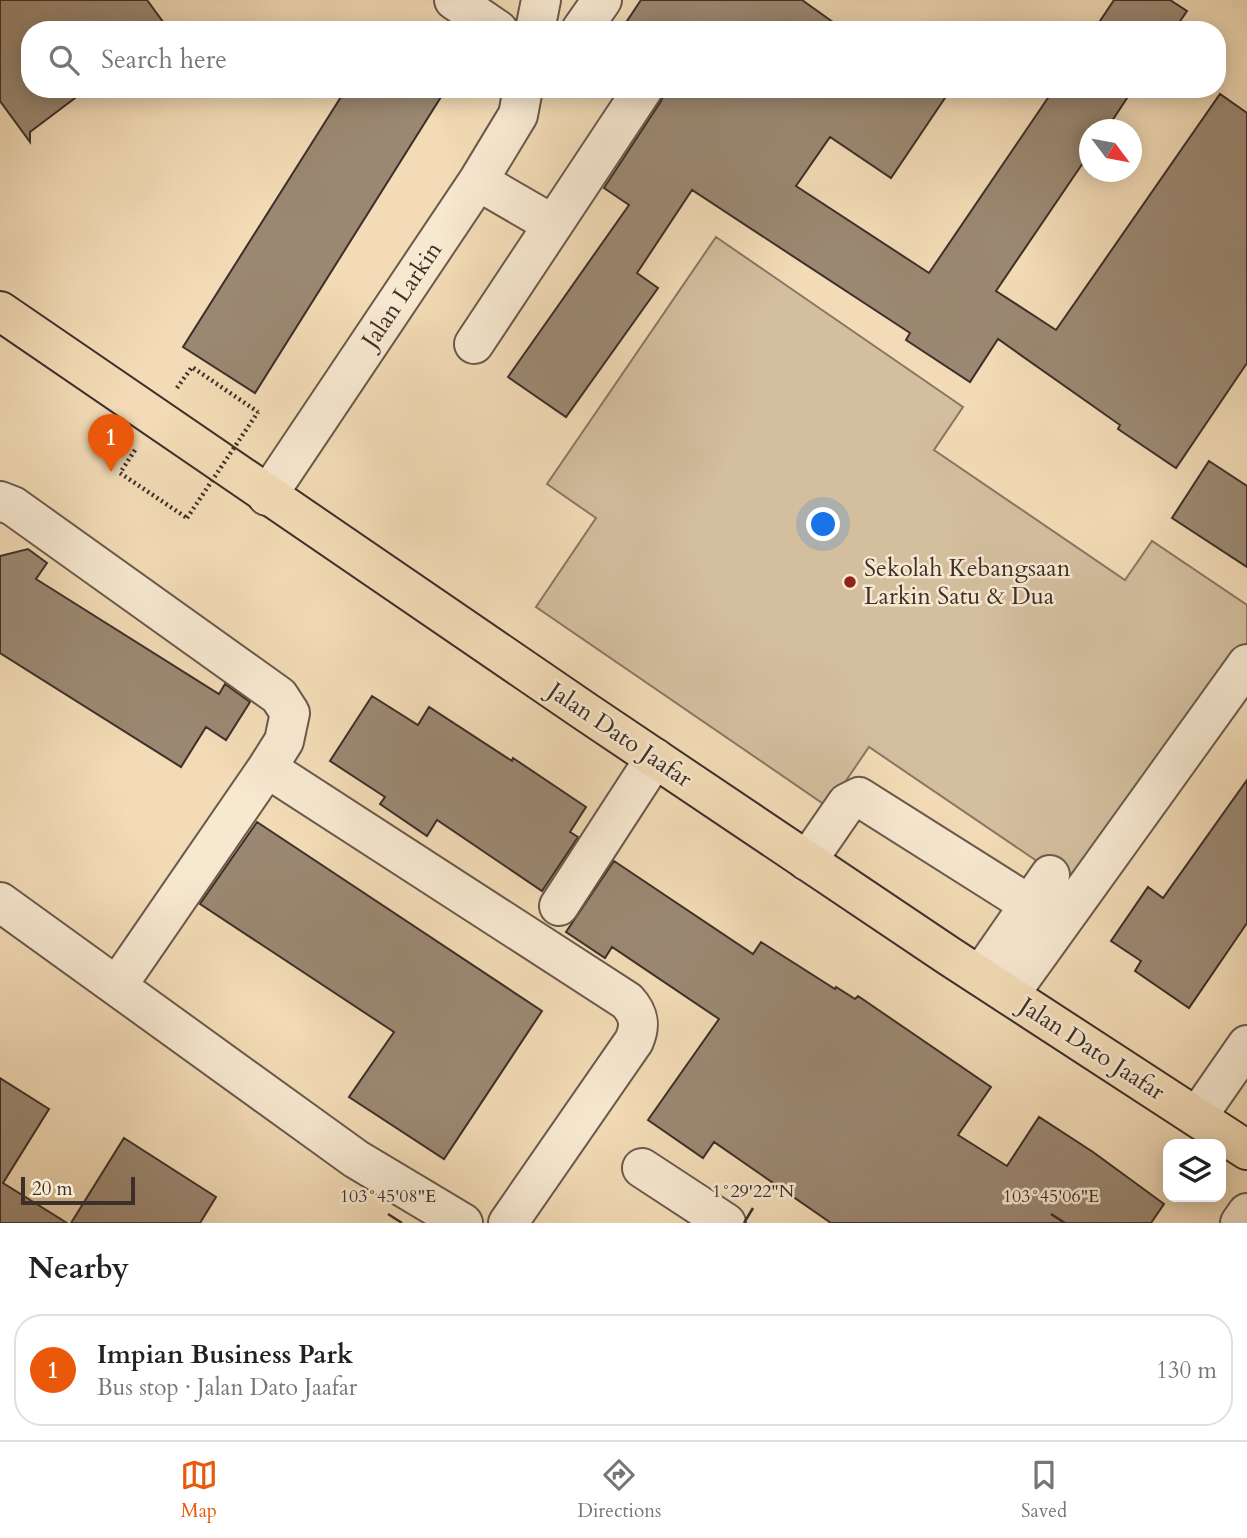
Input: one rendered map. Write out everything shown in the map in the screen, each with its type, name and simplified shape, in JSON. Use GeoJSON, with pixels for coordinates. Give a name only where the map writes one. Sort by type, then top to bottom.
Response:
{"type":"FeatureCollection","features":[{"type":"Feature","properties":{"kind":"main road","name":"Jalan Dato Jaafar"},"geometry":{"type":"LineString","coordinates":[[0,311],[230,467],[267,496],[807,861],[1247,1150]]}},
{"type":"Feature","properties":{"kind":"street"},"geometry":{"type":"LineString","coordinates":[[454,0],[485,21]]}},
{"type":"Feature","properties":{"kind":"street"},"geometry":{"type":"LineString","coordinates":[[537,21],[541,0]]}},
{"type":"Feature","properties":{"kind":"street"},"geometry":{"type":"LineString","coordinates":[[587,21],[602,0]]}},
{"type":"Feature","properties":{"kind":"street","name":"Jalan Larkin"},"geometry":{"type":"LineString","coordinates":[[267,496],[478,181],[526,98]]}},
{"type":"Feature","properties":{"kind":"street"},"geometry":{"type":"LineString","coordinates":[[474,344],[637,98]]}},
{"type":"Feature","properties":{"kind":"street"},"geometry":{"type":"LineString","coordinates":[[478,181],[552,224]]}},
{"type":"Feature","properties":{"kind":"street"},"geometry":{"type":"LineString","coordinates":[[0,501],[12,506],[279,696],[290,713],[284,741],[267,768],[117,986]]}},
{"type":"Feature","properties":{"kind":"street"},"geometry":{"type":"LineString","coordinates":[[994,985],[1247,664]]}},
{"type":"Feature","properties":{"kind":"street"},"geometry":{"type":"LineString","coordinates":[[559,906],[654,758]]}},
{"type":"Feature","properties":{"kind":"street"},"geometry":{"type":"LineString","coordinates":[[267,768],[627,1001],[634,1009],[639,1019],[639,1030],[634,1041],[508,1223]]}},
{"type":"Feature","properties":{"kind":"street"},"geometry":{"type":"LineString","coordinates":[[807,861],[847,803],[859,797],[1040,890],[994,985]]}},
{"type":"Feature","properties":{"kind":"street"},"geometry":{"type":"LineString","coordinates":[[0,902],[356,1159],[463,1223]]}},
{"type":"Feature","properties":{"kind":"street"},"geometry":{"type":"LineString","coordinates":[[1198,1117],[1247,1045]]}},
{"type":"Feature","properties":{"kind":"street"},"geometry":{"type":"LineString","coordinates":[[642,1168],[726,1223]]}},
{"type":"Feature","properties":{"kind":"street"},"geometry":{"type":"LineString","coordinates":[[1240,1223],[1247,1213]]}},
{"type":"Feature","properties":{"kind":"path"},"geometry":{"type":"LineString","coordinates":[[120,473],[187,518],[258,412],[192,367]]}},
{"type":"Feature","properties":{"kind":"shaded area"},"geometry":{"type":"Polygon","coordinates":[[[716,237],[963,407],[934,450],[1125,580],[1152,541],[1247,605],[1247,647],[1081,891],[869,747],[828,807],[536,607],[596,518],[547,484],[716,237]]]}},
{"type":"Feature","properties":{"kind":"building"},"geometry":{"type":"Polygon","coordinates":[[[0,0],[147,0],[162,21],[21,21],[21,98],[75,98],[30,132],[30,142],[0,101],[0,0]]]}},
{"type":"Feature","properties":{"kind":"building"},"geometry":{"type":"Polygon","coordinates":[[[641,0],[802,0],[831,21],[627,21],[641,0]]]}},
{"type":"Feature","properties":{"kind":"building"},"geometry":{"type":"Polygon","coordinates":[[[1114,0],[1170,0],[1187,11],[1180,21],[1100,21],[1114,0]]]}},
{"type":"Feature","properties":{"kind":"building"},"geometry":{"type":"Polygon","coordinates":[[[340,98],[440,98],[255,393],[183,347],[340,98]]]}},
{"type":"Feature","properties":{"kind":"building"},"geometry":{"type":"Polygon","coordinates":[[[662,98],[945,98],[891,178],[830,137],[796,186],[929,273],[1048,98],[1127,98],[1113,119],[1079,119],[1079,169],[996,291],[1056,330],[1217,98],[1226,98],[1247,113],[1247,363],[1176,468],[1118,429],[1120,425],[998,339],[970,382],[906,340],[910,333],[692,190],[637,273],[658,288],[566,417],[508,377],[629,205],[604,188],[662,98]]]}},
{"type":"Feature","properties":{"kind":"building"},"geometry":{"type":"Polygon","coordinates":[[[1209,461],[1247,486],[1247,567],[1172,518],[1209,461]]]}},
{"type":"Feature","properties":{"kind":"building"},"geometry":{"type":"Polygon","coordinates":[[[28,549],[47,563],[36,579],[219,694],[225,684],[250,702],[226,740],[206,727],[181,767],[0,653],[0,556],[28,549]]]}},
{"type":"Feature","properties":{"kind":"building"},"geometry":{"type":"Polygon","coordinates":[[[372,696],[418,725],[429,707],[512,761],[513,758],[586,807],[570,832],[578,837],[542,891],[437,820],[427,836],[380,804],[385,797],[330,761],[372,696]]]}},
{"type":"Feature","properties":{"kind":"building"},"geometry":{"type":"Polygon","coordinates":[[[1247,780],[1247,923],[1189,1008],[1135,971],[1141,961],[1111,941],[1148,887],[1163,898],[1247,780]]]}},
{"type":"Feature","properties":{"kind":"building"},"geometry":{"type":"Polygon","coordinates":[[[257,822],[542,1011],[444,1159],[349,1097],[394,1032],[200,904],[257,822]]]}},
{"type":"Feature","properties":{"kind":"building"},"geometry":{"type":"Polygon","coordinates":[[[614,861],[753,954],[761,942],[835,989],[836,987],[855,999],[858,996],[991,1087],[958,1135],[1007,1166],[1039,1117],[1093,1152],[1164,1204],[1151,1223],[831,1223],[714,1142],[703,1158],[648,1120],[719,1019],[612,947],[605,958],[566,932],[614,861]]]}},
{"type":"Feature","properties":{"kind":"building"},"geometry":{"type":"Polygon","coordinates":[[[0,1078],[49,1109],[3,1183],[67,1223],[0,1223],[0,1078]]]}},
{"type":"Feature","properties":{"kind":"building"},"geometry":{"type":"Polygon","coordinates":[[[124,1138],[216,1197],[200,1223],[71,1223],[124,1138]]]}},
{"type":"Feature","properties":{"kind":"place","name":"Impian Business Park"},"geometry":{"type":"Point","coordinates":[111,472]}},
{"type":"Feature","properties":{"kind":"place","name":"Sekolah Kebangsaan Larkin Satu & Dua"},"geometry":{"type":"Point","coordinates":[850,582]}}]}
